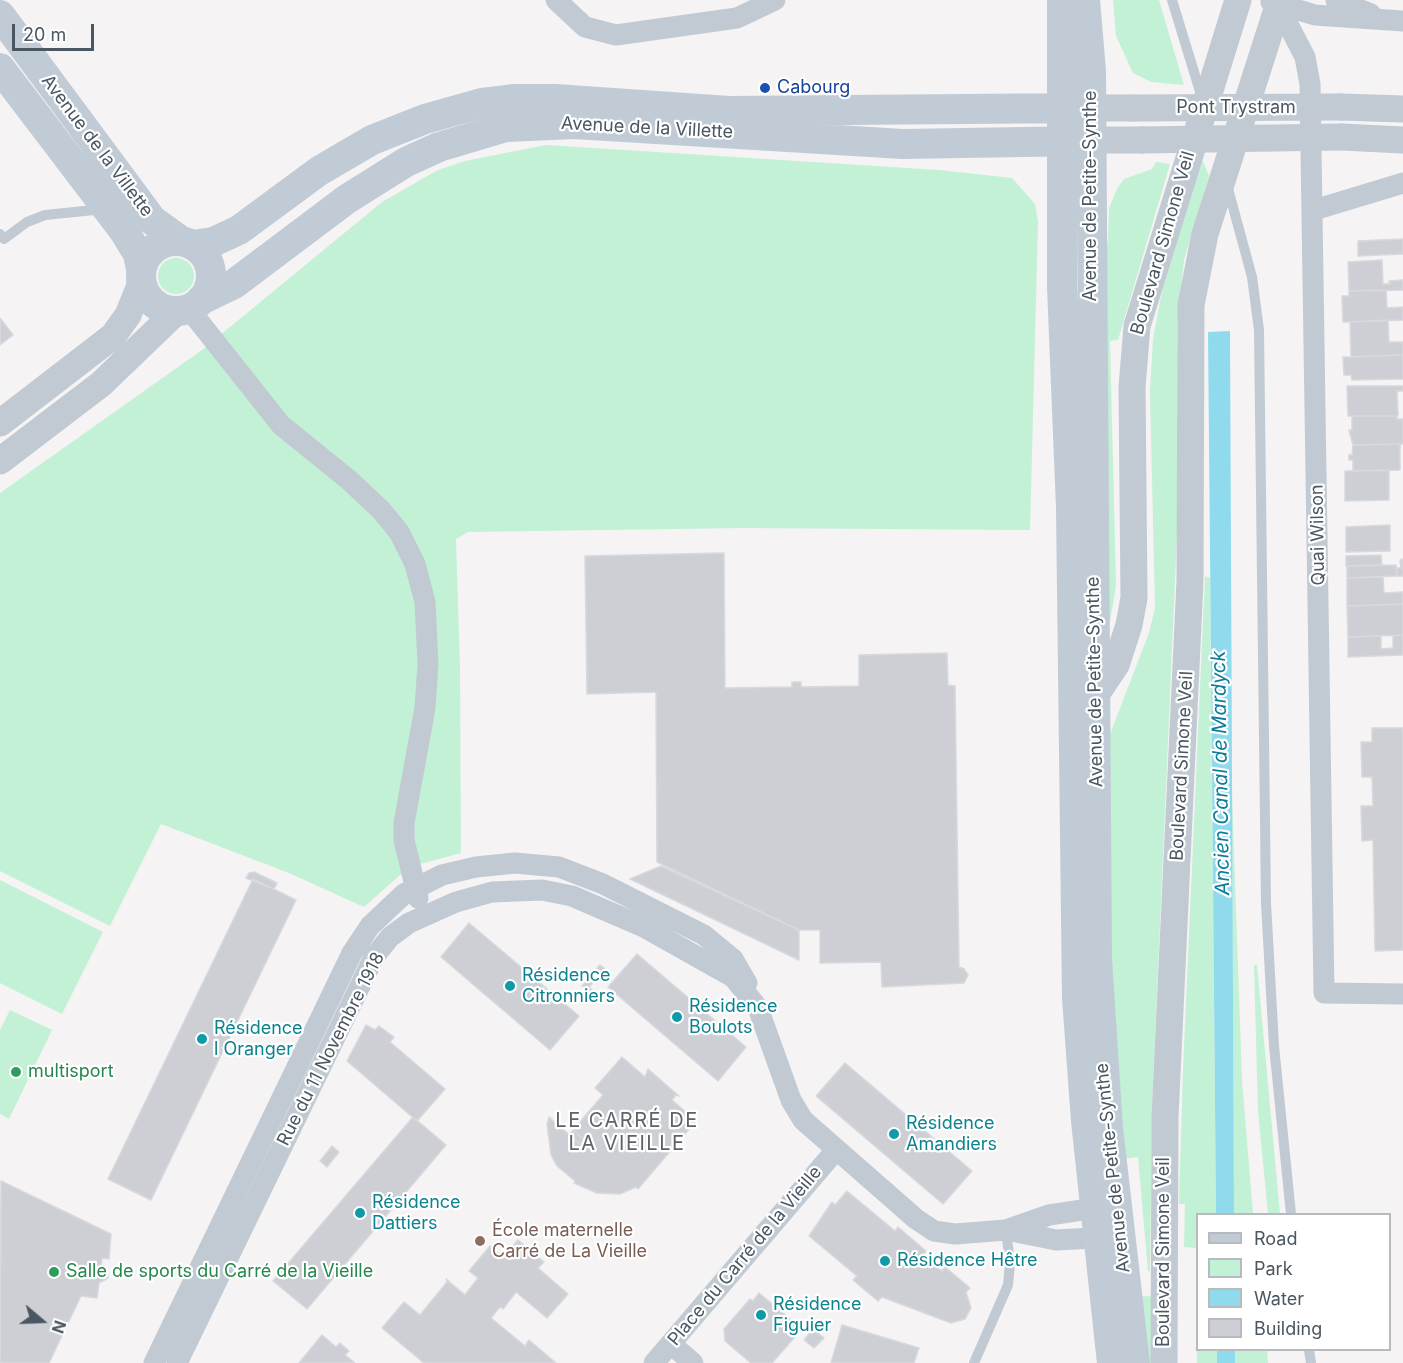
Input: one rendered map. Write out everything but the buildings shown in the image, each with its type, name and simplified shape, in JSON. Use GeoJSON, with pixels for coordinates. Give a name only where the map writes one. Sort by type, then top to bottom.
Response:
{"type":"FeatureCollection","features":[{"type":"Feature","properties":{"kind":"main road","name":"Avenue de Petite-Synthe"},"geometry":{"type":"LineString","coordinates":[[1062,0],[1077,108],[1095,697],[1099,1007],[1109,1238],[1135,1363]]}},
{"type":"Feature","properties":{"kind":"main road","name":"Avenue de Petite-Synthe"},"geometry":{"type":"LineString","coordinates":[[1077,108],[1090,52],[1085,0]]}},
{"type":"Feature","properties":{"kind":"main road","name":"Avenue de la Villette"},"geometry":{"type":"LineString","coordinates":[[0,15],[152,220],[186,243],[213,242],[239,230],[319,171],[372,140],[425,119],[482,103],[515,99],[555,99],[729,111],[1077,108]]}},
{"type":"Feature","properties":{"kind":"main road","name":"Avenue de la Villette"},"geometry":{"type":"LineString","coordinates":[[0,68],[133,243],[141,276]]}},
{"type":"Feature","properties":{"kind":"main road","name":"Avenue de la Villette"},"geometry":{"type":"LineString","coordinates":[[189,306],[234,284],[347,199],[406,162],[458,141],[506,127],[547,123],[574,124],[903,144],[1077,141]]}},
{"type":"Feature","properties":{"kind":"main road","name":"Avenue de Petite-Synthe"},"geometry":{"type":"LineString","coordinates":[[1077,141],[1062,287],[1071,508],[1077,998],[1095,1208]]}},
{"type":"Feature","properties":{"kind":"main road"},"geometry":{"type":"LineString","coordinates":[[166,242],[186,243],[203,254],[210,268],[209,287],[189,306],[155,304],[145,293],[141,276],[147,255],[166,242]]}},
{"type":"Feature","properties":{"kind":"main road"},"geometry":{"type":"LineString","coordinates":[[1095,1208],[1109,1238],[1112,1363]]}},
{"type":"Feature","properties":{"kind":"street"},"geometry":{"type":"LineString","coordinates":[[556,0],[568,15],[585,27],[616,35],[737,18],[775,0]]}},
{"type":"Feature","properties":{"kind":"street","name":"Boulevard Simone Veil"},"geometry":{"type":"LineString","coordinates":[[1074,726],[1119,657],[1134,598],[1132,387],[1137,326],[1238,0]]}},
{"type":"Feature","properties":{"kind":"street"},"geometry":{"type":"LineString","coordinates":[[1336,0],[1394,20]]}},
{"type":"Feature","properties":{"kind":"street"},"geometry":{"type":"LineString","coordinates":[[1275,2],[1302,13],[1325,17],[1394,20]]}},
{"type":"Feature","properties":{"kind":"street","name":"Boulevard Simone Veil"},"geometry":{"type":"LineString","coordinates":[[1164,1363],[1165,1134],[1190,581],[1191,305],[1198,257],[1275,2]]}},
{"type":"Feature","properties":{"kind":"street","name":"Quai Wilson"},"geometry":{"type":"LineString","coordinates":[[1275,2],[1305,57],[1310,75],[1314,210],[1324,993],[1403,994]]}},
{"type":"Feature","properties":{"kind":"street","name":"Avenue de la Villette"},"geometry":{"type":"LineString","coordinates":[[1077,108],[1131,108]]}},
{"type":"Feature","properties":{"kind":"street","name":"Pont Trystram"},"geometry":{"type":"LineString","coordinates":[[1131,108],[1403,109]]}},
{"type":"Feature","properties":{"kind":"street","name":"Pont Trystram"},"geometry":{"type":"LineString","coordinates":[[1142,140],[1342,137],[1403,140]]}},
{"type":"Feature","properties":{"kind":"street","name":"Avenue de la Villette"},"geometry":{"type":"LineString","coordinates":[[1077,141],[1142,140]]}},
{"type":"Feature","properties":{"kind":"street"},"geometry":{"type":"LineString","coordinates":[[1314,210],[1403,183]]}},
{"type":"Feature","properties":{"kind":"street"},"geometry":{"type":"LineString","coordinates":[[0,423],[113,336],[128,315],[141,276]]}},
{"type":"Feature","properties":{"kind":"street"},"geometry":{"type":"LineString","coordinates":[[0,461],[114,373],[156,328],[189,306],[281,425],[381,510],[399,532],[415,564],[425,602],[428,664],[424,719],[404,823],[406,848],[423,915]]}},
{"type":"Feature","properties":{"kind":"street","name":"Rue du 11 Novembre 1918"},"geometry":{"type":"LineString","coordinates":[[154,1363],[352,953],[381,914],[415,887],[457,870],[496,864],[544,864],[574,872],[691,927],[716,943],[740,968],[797,1110],[811,1128],[916,1219],[934,1231],[955,1234],[1006,1230],[1049,1215],[1095,1208]]}},
{"type":"Feature","properties":{"kind":"street","name":"Rue du 11 Novembre 1918"},"geometry":{"type":"LineString","coordinates":[[177,1363],[368,967],[390,937],[423,915],[456,902],[492,892],[543,890],[564,894],[608,910],[675,943],[733,977],[752,998]]}},
{"type":"Feature","properties":{"kind":"street","name":"Place du Carré de la Vieille"},"geometry":{"type":"LineString","coordinates":[[654,1363],[836,1150]]}},
{"type":"Feature","properties":{"kind":"street","name":"Rue du 11 Novembre 1918"},"geometry":{"type":"LineString","coordinates":[[1006,1230],[1056,1240],[1109,1238]]}},
{"type":"Feature","properties":{"kind":"street"},"geometry":{"type":"LineString","coordinates":[[671,1344],[693,1363]]}},
{"type":"Feature","properties":{"kind":"lane","name":"Boulevard Simone Veil"},"geometry":{"type":"LineString","coordinates":[[1172,0],[1252,277],[1259,330],[1266,903],[1274,1046],[1291,1213]]}},
{"type":"Feature","properties":{"kind":"lane"},"geometry":{"type":"LineString","coordinates":[[1,239],[27,222],[45,215],[107,209]]}},
{"type":"Feature","properties":{"kind":"lane"},"geometry":{"type":"LineString","coordinates":[[974,1363],[1008,1285],[1010,1263],[1006,1230]]}},
{"type":"Feature","properties":{"kind":"green space"},"geometry":{"type":"Polygon","coordinates":[[[1113,0],[1159,0],[1184,85],[1151,82],[1133,73],[1116,36],[1113,0]]]}},
{"type":"Feature","properties":{"kind":"green space"},"geometry":{"type":"Polygon","coordinates":[[[546,145],[939,170],[1012,178],[1035,204],[1038,222],[1030,530],[743,528],[468,532],[456,539],[460,668],[461,853],[420,864],[400,875],[364,907],[289,873],[161,824],[110,926],[0,871],[0,493],[202,350],[382,202],[438,170],[465,161],[546,145]]]}},
{"type":"Feature","properties":{"kind":"green space"},"geometry":{"type":"Polygon","coordinates":[[[1202,159],[1209,176],[1184,260],[1177,326],[1177,535],[1152,1106],[1150,1271],[1148,1271],[1138,1157],[1121,1159],[1114,1098],[1105,747],[1149,633],[1155,608],[1150,391],[1153,339],[1162,291],[1202,159]]]}},
{"type":"Feature","properties":{"kind":"green space"},"geometry":{"type":"Polygon","coordinates":[[[1156,162],[1170,164],[1118,340],[1110,341],[1116,586],[1109,628],[1099,243],[1108,243],[1109,208],[1118,187],[1124,179],[1152,169],[1156,162]]]}},
{"type":"Feature","properties":{"kind":"green space"},"geometry":{"type":"Polygon","coordinates":[[[176,258],[189,263],[194,276],[189,289],[176,294],[163,289],[158,276],[163,263],[176,258]]]}},
{"type":"Feature","properties":{"kind":"green space"},"geometry":{"type":"Polygon","coordinates":[[[1205,576],[1210,578],[1216,1213],[1196,1213],[1196,1248],[1184,1247],[1185,1204],[1179,1204],[1205,576]]]}},
{"type":"Feature","properties":{"kind":"green space"},"geometry":{"type":"Polygon","coordinates":[[[1232,795],[1242,1080],[1253,1213],[1234,1213],[1232,795]]]}},
{"type":"Feature","properties":{"kind":"green space"},"geometry":{"type":"Polygon","coordinates":[[[0,880],[103,932],[62,1014],[0,983],[0,880]]]}},
{"type":"Feature","properties":{"kind":"green space"},"geometry":{"type":"Polygon","coordinates":[[[1254,965],[1257,965],[1280,1213],[1268,1213],[1258,1111],[1254,965]]]}},
{"type":"Feature","properties":{"kind":"green space","name":"multisport"},"geometry":{"type":"Polygon","coordinates":[[[10,1010],[52,1030],[9,1119],[0,1114],[0,1030],[10,1010]]]}},
{"type":"Feature","properties":{"kind":"green space"},"geometry":{"type":"Polygon","coordinates":[[[1151,1296],[1151,1363],[1141,1363],[1133,1297],[1151,1296]]]}},
{"type":"Feature","properties":{"kind":"green space"},"geometry":{"type":"Polygon","coordinates":[[[1197,1351],[1217,1351],[1217,1363],[1197,1363],[1197,1351]]]}},
{"type":"Feature","properties":{"kind":"green space"},"geometry":{"type":"Polygon","coordinates":[[[1235,1351],[1267,1351],[1268,1363],[1235,1363],[1235,1351]]]}},
{"type":"Feature","properties":{"kind":"water","name":"Ancien Canal de Mardyck"},"geometry":{"type":"Polygon","coordinates":[[[1230,331],[1234,1213],[1216,1213],[1208,332],[1230,331]]]}},
{"type":"Feature","properties":{"kind":"water"},"geometry":{"type":"Polygon","coordinates":[[[1217,1351],[1235,1351],[1235,1363],[1217,1363],[1217,1351]]]}},
{"type":"Feature","properties":{"kind":"place","name":"Cabourg"},"geometry":{"type":"Point","coordinates":[765,88]}},
{"type":"Feature","properties":{"kind":"place","name":"Résidence Citronniers"},"geometry":{"type":"Point","coordinates":[510,986]}},
{"type":"Feature","properties":{"kind":"place","name":"Résidence Boulots"},"geometry":{"type":"Point","coordinates":[677,1017]}},
{"type":"Feature","properties":{"kind":"place","name":"Résidence l Oranger"},"geometry":{"type":"Point","coordinates":[202,1039]}},
{"type":"Feature","properties":{"kind":"place","name":"multisport"},"geometry":{"type":"Point","coordinates":[16,1072]}},
{"type":"Feature","properties":{"kind":"place","name":"Résidence Amandiers"},"geometry":{"type":"Point","coordinates":[894,1134]}},
{"type":"Feature","properties":{"kind":"place","name":"Résidence Dattiers"},"geometry":{"type":"Point","coordinates":[360,1213]}},
{"type":"Feature","properties":{"kind":"place","name":"École maternelle Carré de La Vieille"},"geometry":{"type":"Point","coordinates":[480,1241]}},
{"type":"Feature","properties":{"kind":"place","name":"Résidence Hêtre"},"geometry":{"type":"Point","coordinates":[885,1261]}},
{"type":"Feature","properties":{"kind":"place","name":"Salle de sports du Carré de la Vieille"},"geometry":{"type":"Point","coordinates":[54,1272]}},
{"type":"Feature","properties":{"kind":"place","name":"Résidence Figuier"},"geometry":{"type":"Point","coordinates":[761,1315]}},
{"type":"Feature","properties":{"kind":"district","name":"LE CARRÉ DE LA VIEILLE"},"geometry":{"type":"Point","coordinates":[627,1132]}}]}
